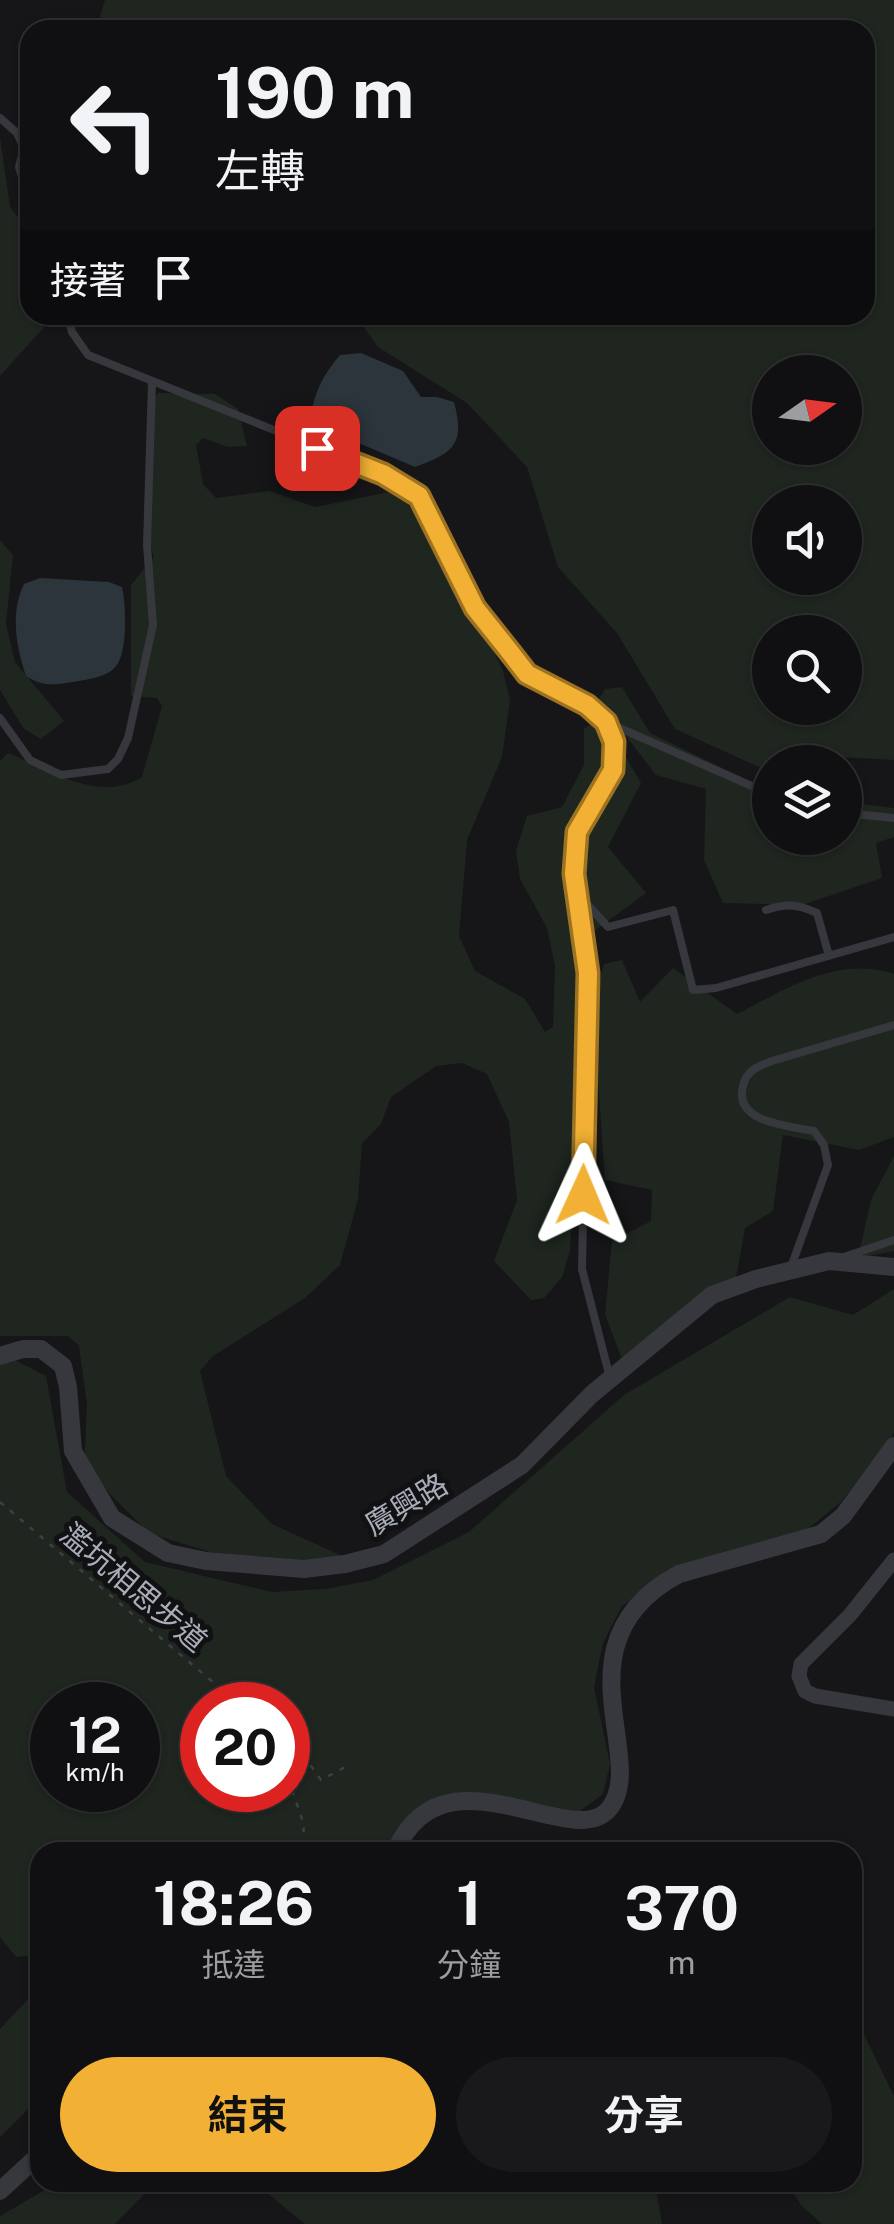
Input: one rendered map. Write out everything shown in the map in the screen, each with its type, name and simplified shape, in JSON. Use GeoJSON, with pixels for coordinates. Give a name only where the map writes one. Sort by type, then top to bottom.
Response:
{"type":"FeatureCollection","features":[{"type":"Feature","properties":{"kind":"street","name":"廣興路"},"geometry":{"type":"LineString","coordinates":[[0,1356],[23,1348],[41,1350],[63,1366],[74,1451],[112,1518],[168,1553],[304,1569],[384,1554],[522,1465],[610,1378],[712,1295],[790,1270],[835,1261],[894,1267]]}},
{"type":"Feature","properties":{"kind":"street"},"geometry":{"type":"LineString","coordinates":[[400,1842],[422,1815],[470,1800],[579,1820],[602,1816],[615,1802],[620,1774],[610,1670],[629,1615],[661,1583],[679,1574],[821,1534],[843,1516],[894,1446]]}},
{"type":"Feature","properties":{"kind":"street"},"geometry":{"type":"LineString","coordinates":[[894,1560],[850,1615],[801,1664],[800,1676],[805,1690],[815,1696],[894,1709]]}},
{"type":"Feature","properties":{"kind":"street"},"geometry":{"type":"LineString","coordinates":[[0,2191],[30,2163]]}},
{"type":"Feature","properties":{"kind":"lane"},"geometry":{"type":"LineString","coordinates":[[0,118],[20,139]]}},
{"type":"Feature","properties":{"kind":"lane"},"geometry":{"type":"LineString","coordinates":[[70,325],[88,356],[383,474],[419,496],[475,608],[527,674],[587,705],[606,722],[752,786]]}},
{"type":"Feature","properties":{"kind":"lane"},"geometry":{"type":"LineString","coordinates":[[0,718],[30,760],[61,775],[108,769],[128,738],[153,625],[147,545],[152,382]]}},
{"type":"Feature","properties":{"kind":"lane"},"geometry":{"type":"LineString","coordinates":[[606,722],[614,742],[613,770],[577,832],[574,874],[588,973],[582,1269],[610,1378]]}},
{"type":"Feature","properties":{"kind":"lane"},"geometry":{"type":"LineString","coordinates":[[862,815],[894,818]]}},
{"type":"Feature","properties":{"kind":"lane"},"geometry":{"type":"LineString","coordinates":[[576,892],[608,927],[672,910],[693,990],[716,988],[894,937]]}},
{"type":"Feature","properties":{"kind":"lane"},"geometry":{"type":"LineString","coordinates":[[766,910],[784,904],[800,905],[817,913],[829,956]]}},
{"type":"Feature","properties":{"kind":"lane"},"geometry":{"type":"LineString","coordinates":[[790,1270],[828,1164],[824,1145],[814,1132],[750,1114],[741,1096],[743,1080],[754,1068],[772,1061],[894,1025]]}},
{"type":"Feature","properties":{"kind":"lane"},"geometry":{"type":"LineString","coordinates":[[835,1261],[894,1240]]}},
{"type":"Feature","properties":{"kind":"path","name":"濫坑相思步道"},"geometry":{"type":"LineString","coordinates":[[0,1502],[213,1682]]}},
{"type":"Feature","properties":{"kind":"path"},"geometry":{"type":"LineString","coordinates":[[310,1764],[321,1780],[349,1765]]}},
{"type":"Feature","properties":{"kind":"path"},"geometry":{"type":"LineString","coordinates":[[300,1812],[304,1824],[303,1842]]}},
{"type":"Feature","properties":{"kind":"shaded area"},"geometry":{"type":"Polygon","coordinates":[[[105,0],[894,0],[894,760],[862,758],[862,745],[752,745],[752,764],[675,729],[617,633],[558,567],[527,467],[467,403],[378,347],[362,325],[875,325],[875,20],[99,20],[105,0]]]}},
{"type":"Feature","properties":{"kind":"shaded area"},"geometry":{"type":"Polygon","coordinates":[[[0,137],[10,207],[20,220],[20,325],[45,325],[0,376],[0,137]]]}},
{"type":"Feature","properties":{"kind":"shaded area"},"geometry":{"type":"Polygon","coordinates":[[[361,353],[403,371],[421,397],[454,402],[457,437],[448,451],[415,467],[328,430],[311,416],[317,391],[334,362],[340,355],[361,353]]]}},
{"type":"Feature","properties":{"kind":"shaded area"},"geometry":{"type":"Polygon","coordinates":[[[158,393],[215,394],[238,409],[247,446],[228,447],[203,438],[196,445],[203,484],[216,498],[270,491],[315,507],[389,492],[406,501],[456,572],[503,671],[510,700],[502,757],[467,840],[459,936],[475,971],[525,999],[545,1032],[553,1027],[555,966],[547,928],[520,879],[516,851],[527,816],[562,807],[584,765],[584,729],[591,724],[611,731],[641,783],[608,847],[646,893],[589,935],[570,1251],[562,1277],[544,1298],[531,1300],[494,1261],[517,1200],[509,1122],[487,1074],[462,1063],[436,1066],[391,1097],[381,1124],[362,1143],[358,1199],[340,1265],[305,1298],[213,1356],[200,1371],[226,1476],[272,1524],[342,1556],[314,1563],[210,1552],[149,1533],[84,1468],[87,1405],[79,1346],[68,1336],[0,1336],[0,761],[8,753],[92,786],[126,784],[142,777],[162,706],[157,698],[131,696],[131,585],[154,557],[144,521],[148,407],[158,393]]]}},
{"type":"Feature","properties":{"kind":"shaded area"},"geometry":{"type":"Polygon","coordinates":[[[0,540],[13,555],[6,624],[15,662],[64,721],[41,739],[24,729],[0,690],[0,540]]]}},
{"type":"Feature","properties":{"kind":"shaded area"},"geometry":{"type":"Polygon","coordinates":[[[40,578],[109,582],[122,587],[124,642],[114,669],[98,677],[59,684],[43,684],[26,676],[17,641],[17,606],[24,584],[40,578]]]}},
{"type":"Feature","properties":{"kind":"shaded area"},"geometry":{"type":"Polygon","coordinates":[[[622,687],[650,733],[752,782],[752,855],[862,855],[862,804],[894,808],[894,837],[876,843],[882,878],[802,905],[723,903],[704,860],[706,789],[656,775],[598,700],[605,689],[622,687]]]}},
{"type":"Feature","properties":{"kind":"shaded area"},"geometry":{"type":"Polygon","coordinates":[[[622,960],[640,1002],[673,968],[737,1014],[793,985],[832,972],[873,969],[894,974],[894,1137],[859,1150],[783,1135],[773,1211],[745,1228],[735,1284],[624,1365],[605,1314],[612,1241],[651,1221],[652,1190],[605,1180],[593,1005],[604,964],[622,960]]]}},
{"type":"Feature","properties":{"kind":"shaded area"},"geometry":{"type":"Polygon","coordinates":[[[894,1156],[894,1251],[858,1258],[871,1200],[894,1156]]]}},
{"type":"Feature","properties":{"kind":"shaded area"},"geometry":{"type":"Polygon","coordinates":[[[894,1289],[894,1433],[841,1502],[799,1536],[678,1568],[622,1606],[603,1643],[594,1687],[610,1764],[603,1794],[580,1811],[558,1812],[456,1797],[402,1842],[30,1842],[30,1955],[16,1957],[0,1937],[0,1358],[7,1356],[46,1376],[67,1492],[145,1562],[272,1592],[325,1589],[373,1580],[469,1532],[624,1395],[790,1297],[853,1315],[894,1289]]]}},
{"type":"Feature","properties":{"kind":"shaded area"},"geometry":{"type":"Polygon","coordinates":[[[30,1997],[30,2107],[0,2137],[0,2029],[30,1997]]]}},
{"type":"Feature","properties":{"kind":"shaded area"},"geometry":{"type":"Polygon","coordinates":[[[862,2030],[894,2096],[894,2224],[822,2224],[793,2192],[862,2192],[862,2030]]]}},
{"type":"Feature","properties":{"kind":"shaded area"},"geometry":{"type":"Polygon","coordinates":[[[41,2192],[146,2192],[115,2224],[0,2224],[0,2216],[41,2192]]]}},
{"type":"Feature","properties":{"kind":"shaded area"},"geometry":{"type":"Polygon","coordinates":[[[266,2192],[657,2192],[662,2224],[305,2224],[266,2192]]]}},
{"type":"Feature","properties":{"kind":"route"},"geometry":{"type":"LineString","coordinates":[[317,448],[383,474],[419,496],[475,608],[527,674],[587,705],[606,722],[614,742],[613,770],[577,832],[574,874],[588,973],[583,1195]]}}]}
